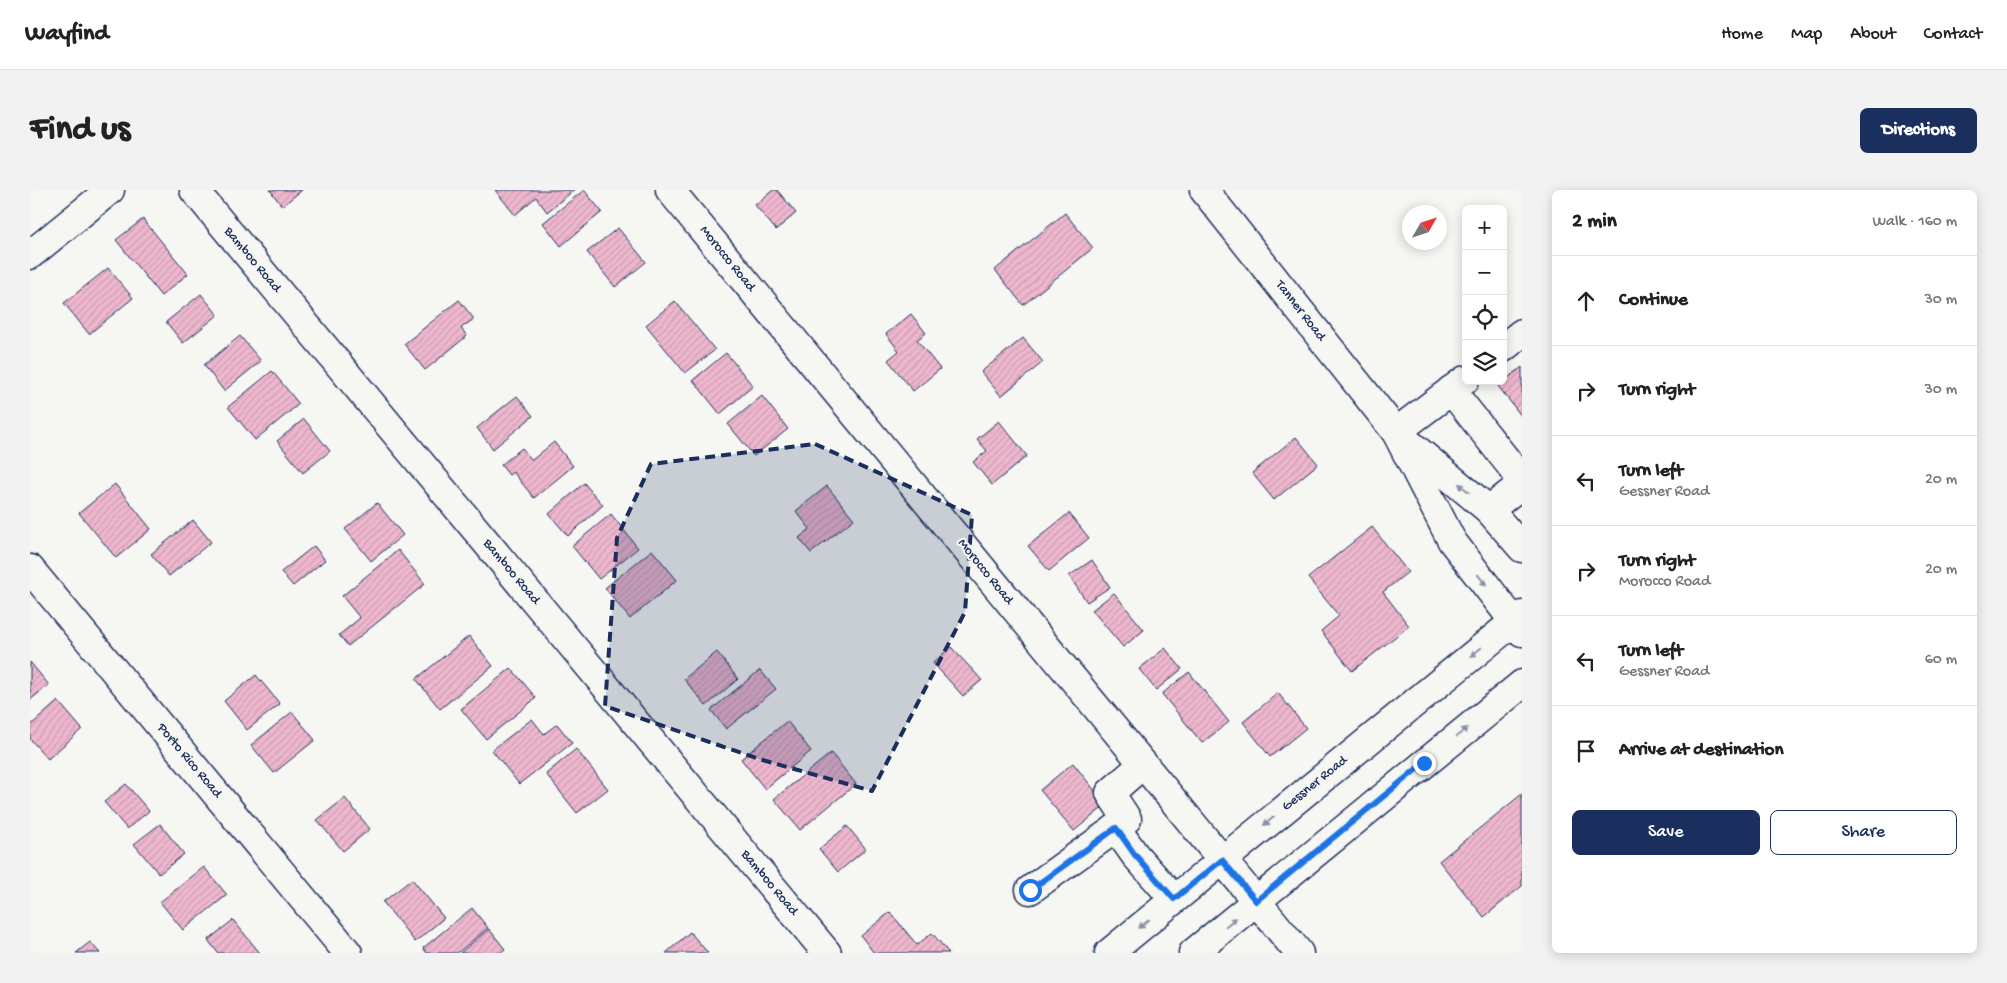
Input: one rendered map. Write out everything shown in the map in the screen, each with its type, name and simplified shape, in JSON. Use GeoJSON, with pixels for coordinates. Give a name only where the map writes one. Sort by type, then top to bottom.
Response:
{"type":"FeatureCollection","features":[{"type":"Feature","properties":{"kind":"street"},"geometry":{"type":"LineString","coordinates":[[30,256],[110,190]]}},
{"type":"Feature","properties":{"kind":"street","name":"Bamboo Road"},"geometry":{"type":"LineString","coordinates":[[194,190],[827,953]]}},
{"type":"Feature","properties":{"kind":"street","name":"Morocco Road"},"geometry":{"type":"LineString","coordinates":[[670,190],[1299,953]]}},
{"type":"Feature","properties":{"kind":"street","name":"Tanner Road"},"geometry":{"type":"LineString","coordinates":[[1204,190],[1396,432],[1452,541],[1519,622]]}},
{"type":"Feature","properties":{"kind":"street"},"geometry":{"type":"LineString","coordinates":[[1507,345],[1522,333]]}},
{"type":"Feature","properties":{"kind":"street"},"geometry":{"type":"LineString","coordinates":[[1396,432],[1458,385],[1522,480]]}},
{"type":"Feature","properties":{"kind":"street","name":"Tanner Road"},"geometry":{"type":"LineString","coordinates":[[1396,432],[1489,510],[1522,548]]}},
{"type":"Feature","properties":{"kind":"street"},"geometry":{"type":"LineString","coordinates":[[1489,510],[1522,484]]}},
{"type":"Feature","properties":{"kind":"street","name":"Porto Rico Road"},"geometry":{"type":"LineString","coordinates":[[30,569],[348,953]]}},
{"type":"Feature","properties":{"kind":"street","name":"Gessner Road"},"geometry":{"type":"LineString","coordinates":[[1109,953],[1519,622]]}},
{"type":"Feature","properties":{"kind":"street"},"geometry":{"type":"LineString","coordinates":[[1193,953],[1522,684]]}},
{"type":"Feature","properties":{"kind":"street"},"geometry":{"type":"LineString","coordinates":[[1030,890],[1127,819],[1110,793],[1143,764]]}},
{"type":"Feature","properties":{"kind":"street"},"geometry":{"type":"LineString","coordinates":[[1116,828],[1135,855],[1174,899]]}},
{"type":"Feature","properties":{"kind":"highlighted area"},"geometry":{"type":"Polygon","coordinates":[[[815,444],[972,515],[965,612],[872,791],[759,759],[605,706],[617,538],[651,464],[815,444]]]}},
{"type":"Feature","properties":{"kind":"building"},"geometry":{"type":"Polygon","coordinates":[[[270,190],[302,190],[282,206],[270,190]]]}},
{"type":"Feature","properties":{"kind":"building"},"geometry":{"type":"Polygon","coordinates":[[[495,190],[574,190],[547,212],[536,197],[515,215],[495,190]]]}},
{"type":"Feature","properties":{"kind":"building"},"geometry":{"type":"Polygon","coordinates":[[[584,190],[602,212],[561,246],[543,223],[584,190]]]}},
{"type":"Feature","properties":{"kind":"building"},"geometry":{"type":"Polygon","coordinates":[[[773,190],[777,190],[796,213],[776,230],[755,205],[773,190]]]}},
{"type":"Feature","properties":{"kind":"building"},"geometry":{"type":"Polygon","coordinates":[[[1065,213],[1093,248],[1023,305],[995,270],[1065,213]]]}},
{"type":"Feature","properties":{"kind":"building"},"geometry":{"type":"Polygon","coordinates":[[[143,219],[188,274],[161,296],[116,240],[143,219]]]}},
{"type":"Feature","properties":{"kind":"building"},"geometry":{"type":"Polygon","coordinates":[[[618,228],[646,262],[615,287],[587,252],[618,228]]]}},
{"type":"Feature","properties":{"kind":"building"},"geometry":{"type":"Polygon","coordinates":[[[108,268],[133,298],[89,334],[64,303],[108,268]]]}},
{"type":"Feature","properties":{"kind":"building"},"geometry":{"type":"Polygon","coordinates":[[[201,294],[218,315],[183,343],[166,322],[201,294]]]}},
{"type":"Feature","properties":{"kind":"building"},"geometry":{"type":"Polygon","coordinates":[[[459,300],[474,319],[461,328],[467,336],[425,370],[404,344],[459,300]]]}},
{"type":"Feature","properties":{"kind":"building"},"geometry":{"type":"Polygon","coordinates":[[[675,301],[715,350],[685,373],[646,325],[675,301]]]}},
{"type":"Feature","properties":{"kind":"building"},"geometry":{"type":"Polygon","coordinates":[[[911,314],[926,333],[917,340],[940,369],[913,391],[888,360],[899,351],[886,334],[911,314]]]}},
{"type":"Feature","properties":{"kind":"building"},"geometry":{"type":"Polygon","coordinates":[[[240,336],[261,361],[224,391],[204,365],[240,336]]]}},
{"type":"Feature","properties":{"kind":"building"},"geometry":{"type":"Polygon","coordinates":[[[1023,338],[1043,362],[1001,396],[981,372],[1023,338]]]}},
{"type":"Feature","properties":{"kind":"building"},"geometry":{"type":"Polygon","coordinates":[[[726,353],[753,386],[720,414],[693,380],[726,353]]]}},
{"type":"Feature","properties":{"kind":"building"},"geometry":{"type":"Polygon","coordinates":[[[1522,367],[1522,417],[1498,386],[1507,385],[1507,379],[1522,367]]]}},
{"type":"Feature","properties":{"kind":"building"},"geometry":{"type":"Polygon","coordinates":[[[272,371],[299,404],[255,440],[228,407],[272,371]]]}},
{"type":"Feature","properties":{"kind":"building"},"geometry":{"type":"Polygon","coordinates":[[[517,396],[533,416],[493,449],[477,428],[517,396]]]}},
{"type":"Feature","properties":{"kind":"building"},"geometry":{"type":"Polygon","coordinates":[[[762,396],[788,429],[754,456],[728,424],[762,396]]]}},
{"type":"Feature","properties":{"kind":"building"},"geometry":{"type":"Polygon","coordinates":[[[304,419],[330,451],[303,473],[277,441],[304,419]]]}},
{"type":"Feature","properties":{"kind":"building"},"geometry":{"type":"Polygon","coordinates":[[[999,421],[1027,456],[992,485],[973,462],[987,451],[977,439],[999,421]]]}},
{"type":"Feature","properties":{"kind":"building"},"geometry":{"type":"Polygon","coordinates":[[[1296,437],[1318,464],[1274,500],[1252,473],[1296,437]]]}},
{"type":"Feature","properties":{"kind":"building"},"geometry":{"type":"Polygon","coordinates":[[[554,442],[573,466],[534,498],[513,472],[509,475],[501,465],[522,448],[532,460],[554,442]]]}},
{"type":"Feature","properties":{"kind":"building"},"geometry":{"type":"Polygon","coordinates":[[[584,483],[603,505],[568,536],[549,514],[584,483]]]}},
{"type":"Feature","properties":{"kind":"building"},"geometry":{"type":"Polygon","coordinates":[[[115,484],[151,529],[116,558],[79,513],[115,484]]]}},
{"type":"Feature","properties":{"kind":"building"},"geometry":{"type":"Polygon","coordinates":[[[827,486],[854,519],[811,553],[799,538],[810,529],[796,511],[827,486]]]}},
{"type":"Feature","properties":{"kind":"building"},"geometry":{"type":"Polygon","coordinates":[[[377,503],[403,535],[371,561],[345,529],[377,503]]]}},
{"type":"Feature","properties":{"kind":"building"},"geometry":{"type":"Polygon","coordinates":[[[1069,513],[1089,538],[1049,571],[1028,546],[1069,513]]]}},
{"type":"Feature","properties":{"kind":"building"},"geometry":{"type":"Polygon","coordinates":[[[611,514],[638,548],[599,579],[572,546],[611,514]]]}},
{"type":"Feature","properties":{"kind":"building"},"geometry":{"type":"Polygon","coordinates":[[[193,520],[211,542],[169,576],[151,554],[193,520]]]}},
{"type":"Feature","properties":{"kind":"building"},"geometry":{"type":"Polygon","coordinates":[[[1372,527],[1408,572],[1383,592],[1409,626],[1352,671],[1321,631],[1339,616],[1308,578],[1372,527]]]}},
{"type":"Feature","properties":{"kind":"building"},"geometry":{"type":"Polygon","coordinates":[[[314,546],[325,560],[293,586],[281,572],[314,546]]]}},
{"type":"Feature","properties":{"kind":"building"},"geometry":{"type":"Polygon","coordinates":[[[398,550],[425,584],[348,646],[339,635],[360,618],[342,596],[398,550]]]}},
{"type":"Feature","properties":{"kind":"building"},"geometry":{"type":"Polygon","coordinates":[[[652,550],[677,580],[630,619],[605,588],[652,550]]]}},
{"type":"Feature","properties":{"kind":"building"},"geometry":{"type":"Polygon","coordinates":[[[1092,560],[1110,587],[1087,602],[1069,576],[1092,560]]]}},
{"type":"Feature","properties":{"kind":"building"},"geometry":{"type":"Polygon","coordinates":[[[1114,593],[1144,630],[1123,647],[1092,610],[1114,593]]]}},
{"type":"Feature","properties":{"kind":"building"},"geometry":{"type":"Polygon","coordinates":[[[469,636],[493,666],[440,709],[416,679],[469,636]]]}},
{"type":"Feature","properties":{"kind":"building"},"geometry":{"type":"Polygon","coordinates":[[[951,647],[982,680],[963,696],[933,663],[951,647]]]}},
{"type":"Feature","properties":{"kind":"building"},"geometry":{"type":"Polygon","coordinates":[[[1165,648],[1182,669],[1156,690],[1139,669],[1165,648]]]}},
{"type":"Feature","properties":{"kind":"building"},"geometry":{"type":"Polygon","coordinates":[[[717,652],[738,679],[706,706],[684,679],[717,652]]]}},
{"type":"Feature","properties":{"kind":"building"},"geometry":{"type":"Polygon","coordinates":[[[30,662],[49,685],[30,700],[30,662]]]}},
{"type":"Feature","properties":{"kind":"building"},"geometry":{"type":"Polygon","coordinates":[[[511,668],[536,698],[486,739],[461,709],[511,668]]]}},
{"type":"Feature","properties":{"kind":"building"},"geometry":{"type":"Polygon","coordinates":[[[760,670],[776,689],[726,729],[711,710],[760,670]]]}},
{"type":"Feature","properties":{"kind":"building"},"geometry":{"type":"Polygon","coordinates":[[[1189,672],[1229,722],[1202,743],[1162,694],[1189,672]]]}},
{"type":"Feature","properties":{"kind":"building"},"geometry":{"type":"Polygon","coordinates":[[[256,675],[280,704],[247,730],[224,701],[256,675]]]}},
{"type":"Feature","properties":{"kind":"building"},"geometry":{"type":"Polygon","coordinates":[[[1278,693],[1306,728],[1270,757],[1243,722],[1278,693]]]}},
{"type":"Feature","properties":{"kind":"building"},"geometry":{"type":"Polygon","coordinates":[[[58,701],[82,729],[48,759],[30,739],[30,726],[58,701]]]}},
{"type":"Feature","properties":{"kind":"building"},"geometry":{"type":"Polygon","coordinates":[[[292,712],[315,740],[274,773],[251,745],[292,712]]]}},
{"type":"Feature","properties":{"kind":"building"},"geometry":{"type":"Polygon","coordinates":[[[532,719],[544,734],[557,724],[572,743],[519,784],[492,750],[532,719]]]}},
{"type":"Feature","properties":{"kind":"building"},"geometry":{"type":"Polygon","coordinates":[[[787,721],[811,751],[765,789],[741,759],[787,721]]]}},
{"type":"Feature","properties":{"kind":"building"},"geometry":{"type":"Polygon","coordinates":[[[576,749],[608,789],[577,813],[546,774],[576,749]]]}},
{"type":"Feature","properties":{"kind":"building"},"geometry":{"type":"Polygon","coordinates":[[[831,753],[856,784],[800,830],[774,799],[831,753]]]}},
{"type":"Feature","properties":{"kind":"building"},"geometry":{"type":"Polygon","coordinates":[[[1073,763],[1106,805],[1074,831],[1040,790],[1073,763]]]}},
{"type":"Feature","properties":{"kind":"building"},"geometry":{"type":"Polygon","coordinates":[[[126,784],[149,811],[127,829],[104,802],[126,784]]]}},
{"type":"Feature","properties":{"kind":"building"},"geometry":{"type":"Polygon","coordinates":[[[1522,794],[1522,886],[1484,917],[1439,861],[1522,794]]]}},
{"type":"Feature","properties":{"kind":"building"},"geometry":{"type":"Polygon","coordinates":[[[345,798],[370,829],[343,851],[317,820],[345,798]]]}},
{"type":"Feature","properties":{"kind":"building"},"geometry":{"type":"Polygon","coordinates":[[[160,824],[184,854],[159,874],[134,844],[160,824]]]}},
{"type":"Feature","properties":{"kind":"building"},"geometry":{"type":"Polygon","coordinates":[[[847,826],[866,849],[838,872],[819,849],[847,826]]]}},
{"type":"Feature","properties":{"kind":"building"},"geometry":{"type":"Polygon","coordinates":[[[204,867],[227,895],[183,930],[160,902],[204,867]]]}},
{"type":"Feature","properties":{"kind":"building"},"geometry":{"type":"Polygon","coordinates":[[[412,879],[444,918],[415,942],[383,902],[412,879]]]}},
{"type":"Feature","properties":{"kind":"building"},"geometry":{"type":"Polygon","coordinates":[[[472,908],[488,928],[457,953],[427,953],[423,948],[472,908]]]}},
{"type":"Feature","properties":{"kind":"building"},"geometry":{"type":"Polygon","coordinates":[[[890,912],[917,945],[932,933],[949,953],[874,953],[861,936],[890,912]]]}},
{"type":"Feature","properties":{"kind":"building"},"geometry":{"type":"Polygon","coordinates":[[[233,920],[260,953],[218,953],[208,940],[233,920]]]}},
{"type":"Feature","properties":{"kind":"building"},"geometry":{"type":"Polygon","coordinates":[[[489,929],[505,949],[500,953],[460,953],[489,929]]]}},
{"type":"Feature","properties":{"kind":"building"},"geometry":{"type":"Polygon","coordinates":[[[690,932],[708,953],[666,953],[690,932]]]}},
{"type":"Feature","properties":{"kind":"building"},"geometry":{"type":"Polygon","coordinates":[[[90,942],[100,953],[76,953],[90,942]]]}},
{"type":"Feature","properties":{"kind":"route"},"geometry":{"type":"LineString","coordinates":[[1030,890],[1116,828],[1135,855],[1174,899],[1222,860],[1256,901],[1424,763]]}}]}
